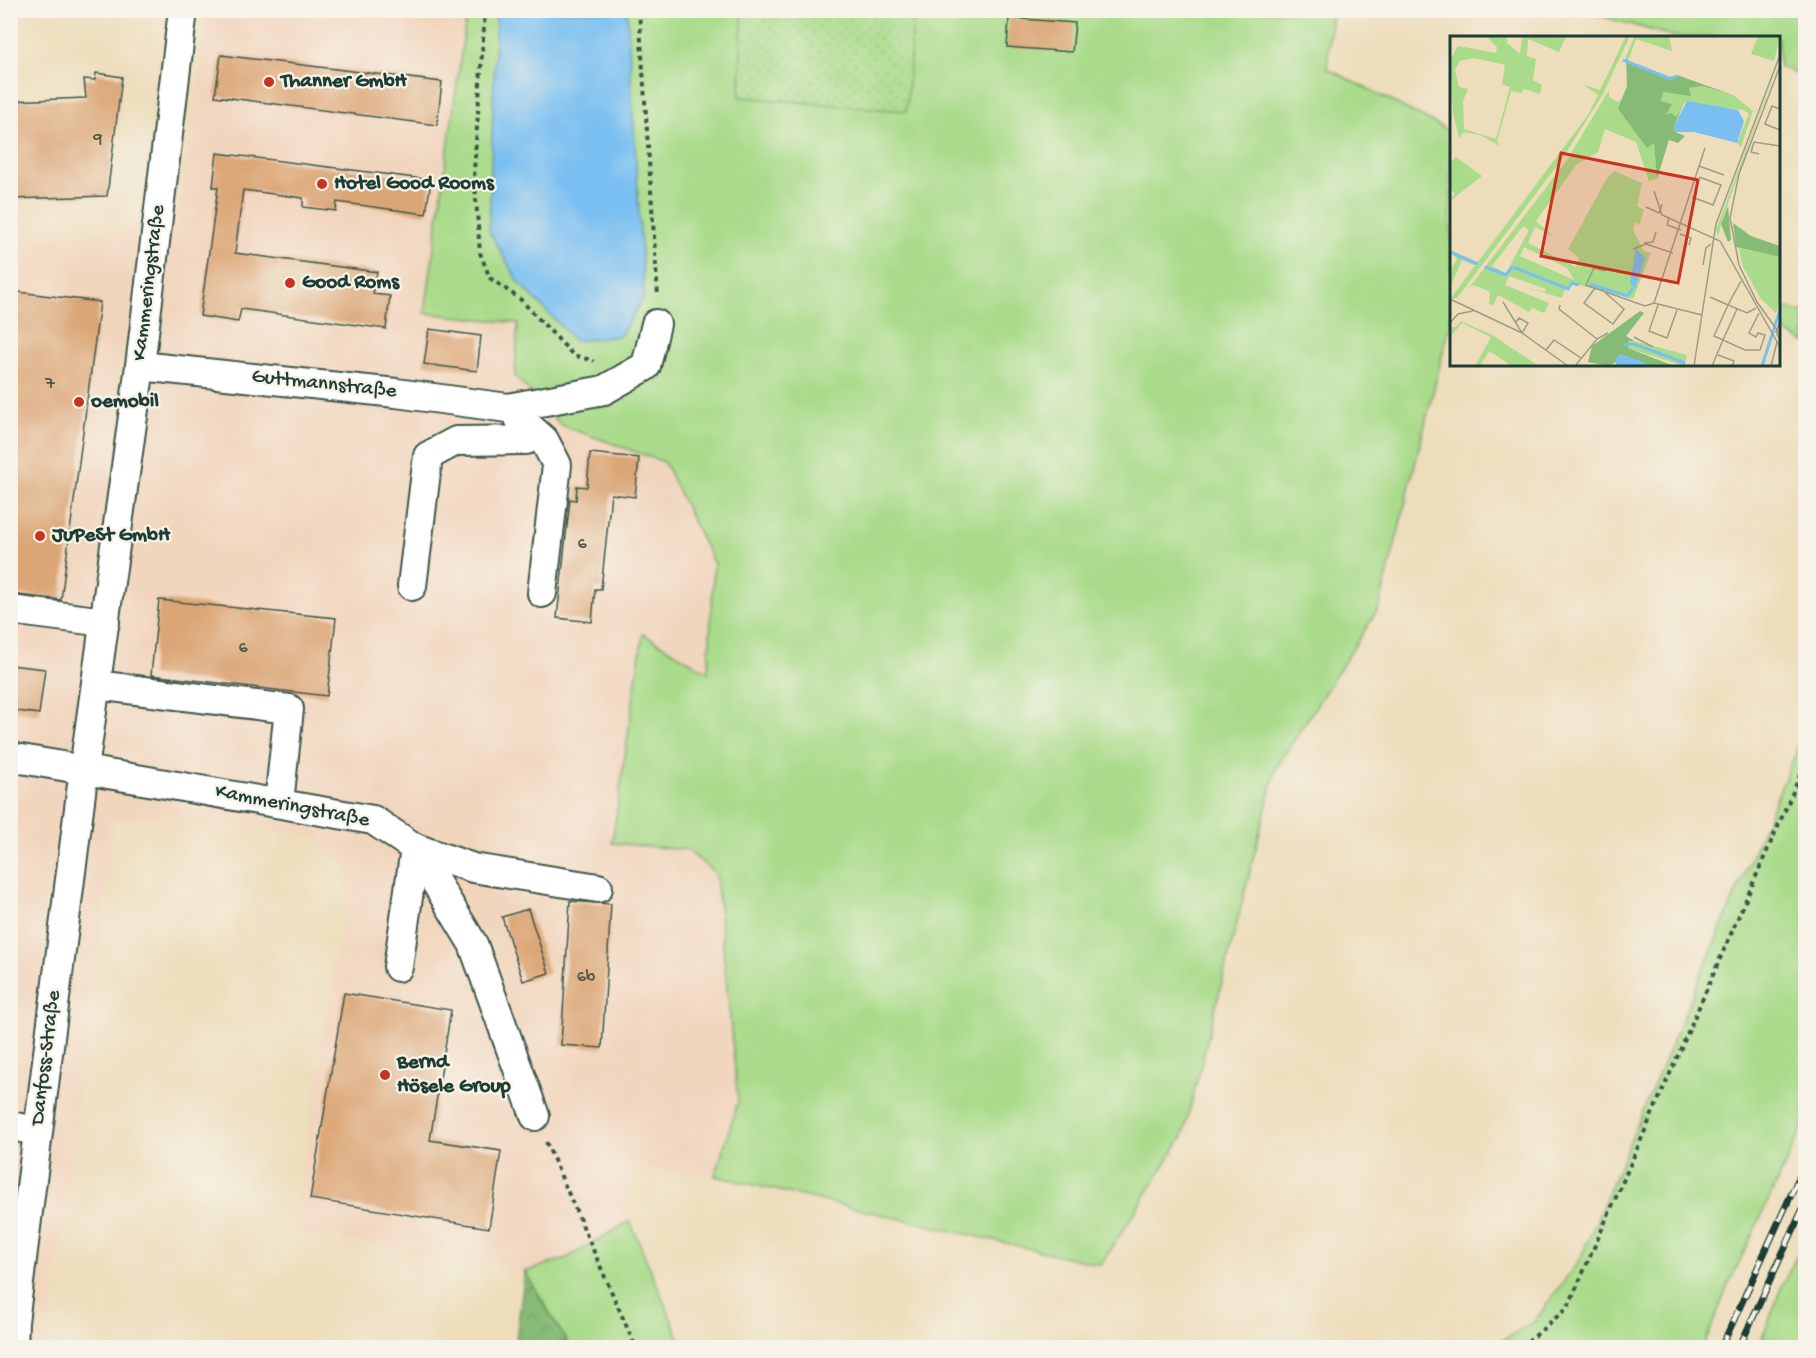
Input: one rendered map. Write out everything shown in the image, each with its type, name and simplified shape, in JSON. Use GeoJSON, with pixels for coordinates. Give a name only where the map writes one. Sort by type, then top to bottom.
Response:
{"type":"FeatureCollection","features":[{"type":"Feature","properties":{"kind":"street","name":"Kammeringstraße"},"geometry":{"type":"LineString","coordinates":[[84,770],[140,366],[183,10]]}},
{"type":"Feature","properties":{"kind":"street","name":"Guttmannstraße"},"geometry":{"type":"LineString","coordinates":[[140,366],[384,392],[508,408],[604,390],[646,366],[656,324]]}},
{"type":"Feature","properties":{"kind":"street"},"geometry":{"type":"LineString","coordinates":[[508,408],[544,440],[557,465],[542,593]]}},
{"type":"Feature","properties":{"kind":"street"},"geometry":{"type":"LineString","coordinates":[[412,586],[429,456],[456,441],[526,440],[532,430]]}},
{"type":"Feature","properties":{"kind":"street"},"geometry":{"type":"LineString","coordinates":[[10,610],[105,622]]}},
{"type":"Feature","properties":{"kind":"street"},"geometry":{"type":"LineString","coordinates":[[96,685],[289,709],[279,803]]}},
{"type":"Feature","properties":{"kind":"street","name":"Kammeringstraße"},"geometry":{"type":"LineString","coordinates":[[10,757],[373,820],[415,848],[473,944],[535,1116]]}},
{"type":"Feature","properties":{"kind":"street","name":"Danfoss-Straße"},"geometry":{"type":"LineString","coordinates":[[13,1347],[14,1322],[84,770]]}},
{"type":"Feature","properties":{"kind":"street"},"geometry":{"type":"LineString","coordinates":[[398,967],[415,848],[473,868],[598,888]]}},
{"type":"Feature","properties":{"kind":"street"},"geometry":{"type":"LineString","coordinates":[[10,1126],[38,1131]]}},
{"type":"Feature","properties":{"kind":"path"},"geometry":{"type":"LineString","coordinates":[[485,10],[474,171],[480,253],[490,278],[520,299],[573,355],[603,364]]}},
{"type":"Feature","properties":{"kind":"path"},"geometry":{"type":"LineString","coordinates":[[639,10],[658,297],[656,324]]}},
{"type":"Feature","properties":{"kind":"path"},"geometry":{"type":"LineString","coordinates":[[1521,1347],[1568,1307],[1806,762]]}},
{"type":"Feature","properties":{"kind":"path"},"geometry":{"type":"LineString","coordinates":[[535,1116],[636,1347]]}},
{"type":"Feature","properties":{"kind":"shaded area"},"geometry":{"type":"Polygon","coordinates":[[[208,11],[467,11],[425,312],[518,323],[561,425],[664,462],[714,565],[708,672],[643,634],[612,842],[687,850],[716,873],[738,1101],[715,1176],[626,1166],[630,1221],[567,1258],[525,1272],[292,1230],[349,872],[314,836],[145,815],[113,822],[47,1347],[11,1348],[11,241],[176,228],[208,11]]]}},
{"type":"Feature","properties":{"kind":"green space"},"geometry":{"type":"Polygon","coordinates":[[[467,11],[1332,11],[1327,68],[1450,131],[1450,324],[1379,608],[1276,768],[1183,1136],[1101,1265],[715,1176],[738,1101],[716,874],[687,850],[612,843],[643,634],[708,672],[714,564],[664,462],[561,425],[515,376],[518,323],[425,313],[467,11]]]}},
{"type":"Feature","properties":{"kind":"green space"},"geometry":{"type":"Polygon","coordinates":[[[742,11],[914,11],[906,111],[740,97],[742,11]]]}},
{"type":"Feature","properties":{"kind":"green space"},"geometry":{"type":"Polygon","coordinates":[[[1582,11],[1805,11],[1805,75],[1780,67],[1780,36],[1672,36],[1582,11]]]}},
{"type":"Feature","properties":{"kind":"green space"},"geometry":{"type":"Polygon","coordinates":[[[1780,306],[1805,313],[1805,343],[1780,329],[1780,306]]]}},
{"type":"Feature","properties":{"kind":"green space"},"geometry":{"type":"Polygon","coordinates":[[[1805,731],[1805,1122],[1728,1286],[1703,1347],[1491,1347],[1534,1322],[1580,1259],[1805,731]]]}},
{"type":"Feature","properties":{"kind":"green space"},"geometry":{"type":"Polygon","coordinates":[[[630,1221],[683,1347],[570,1347],[525,1272],[567,1258],[630,1221]]]}},
{"type":"Feature","properties":{"kind":"green space"},"geometry":{"type":"Polygon","coordinates":[[[1805,1239],[1805,1347],[1759,1347],[1782,1286],[1805,1239]]]}},
{"type":"Feature","properties":{"kind":"green space"},"geometry":{"type":"Polygon","coordinates":[[[525,1272],[570,1347],[515,1347],[525,1272]]]}},
{"type":"Feature","properties":{"kind":"water"},"geometry":{"type":"Polygon","coordinates":[[[496,11],[627,11],[644,297],[620,336],[575,341],[518,281],[489,231],[496,11]]]}},
{"type":"Feature","properties":{"kind":"building"},"geometry":{"type":"Polygon","coordinates":[[[1009,18],[1075,23],[1072,52],[1007,47],[1009,18]]]}},
{"type":"Feature","properties":{"kind":"building"},"geometry":{"type":"Polygon","coordinates":[[[221,55],[442,82],[437,125],[215,96],[221,55]]]}},
{"type":"Feature","properties":{"kind":"building"},"geometry":{"type":"Polygon","coordinates":[[[96,73],[122,77],[107,196],[10,199],[10,101],[86,98],[84,79],[95,80],[96,73]]]}},
{"type":"Feature","properties":{"kind":"building"},"geometry":{"type":"Polygon","coordinates":[[[217,153],[431,180],[426,214],[337,202],[336,211],[303,207],[303,198],[243,190],[235,253],[377,272],[373,294],[390,296],[386,329],[241,309],[238,322],[200,316],[218,187],[213,187],[217,153]]]}},
{"type":"Feature","properties":{"kind":"building"},"geometry":{"type":"Polygon","coordinates":[[[10,291],[100,302],[61,600],[10,594],[10,291]]]}},
{"type":"Feature","properties":{"kind":"building"},"geometry":{"type":"Polygon","coordinates":[[[429,329],[481,336],[477,371],[424,364],[429,329]]]}},
{"type":"Feature","properties":{"kind":"building"},"geometry":{"type":"Polygon","coordinates":[[[590,453],[639,458],[635,497],[611,494],[601,589],[595,589],[592,622],[557,618],[570,499],[576,500],[577,486],[587,487],[590,453]]]}},
{"type":"Feature","properties":{"kind":"building"},"geometry":{"type":"Polygon","coordinates":[[[159,600],[336,618],[327,696],[151,675],[159,600]]]}},
{"type":"Feature","properties":{"kind":"building"},"geometry":{"type":"Polygon","coordinates":[[[10,665],[45,669],[39,714],[10,710],[10,665]]]}},
{"type":"Feature","properties":{"kind":"building"},"geometry":{"type":"Polygon","coordinates":[[[570,901],[611,904],[602,1048],[561,1045],[570,901]]]}},
{"type":"Feature","properties":{"kind":"building"},"geometry":{"type":"Polygon","coordinates":[[[528,909],[549,973],[523,981],[502,917],[528,909]]]}},
{"type":"Feature","properties":{"kind":"building","name":"Bernd Hösele Group"},"geometry":{"type":"Polygon","coordinates":[[[344,993],[451,1010],[430,1140],[501,1151],[489,1228],[310,1199],[344,993]]]}},
{"type":"Feature","properties":{"kind":"railway"},"geometry":{"type":"LineString","coordinates":[[1721,1348],[1806,1162]]}},
{"type":"Feature","properties":{"kind":"railway"},"geometry":{"type":"LineString","coordinates":[[1739,1348],[1806,1202]]}},
{"type":"Feature","properties":{"kind":"place","name":"Thanner GmbH"},"geometry":{"type":"Point","coordinates":[269,82]}},
{"type":"Feature","properties":{"kind":"place","name":"Hotel Good Rooms"},"geometry":{"type":"Point","coordinates":[322,184]}},
{"type":"Feature","properties":{"kind":"place","name":"Good Roms"},"geometry":{"type":"Point","coordinates":[290,283]}},
{"type":"Feature","properties":{"kind":"place","name":"oemobil"},"geometry":{"type":"Point","coordinates":[79,402]}},
{"type":"Feature","properties":{"kind":"place","name":"JuPeSt GmbH"},"geometry":{"type":"Point","coordinates":[40,536]}},
{"type":"Feature","properties":{"kind":"place","name":"Bernd Hösele Group"},"geometry":{"type":"Point","coordinates":[385,1075]}}]}
